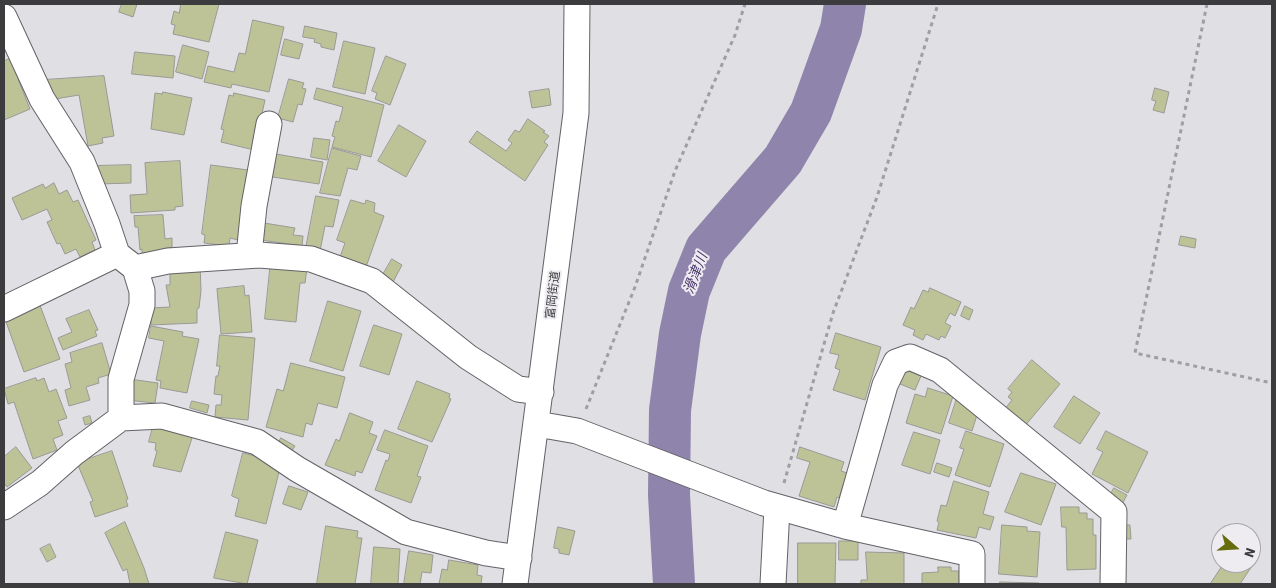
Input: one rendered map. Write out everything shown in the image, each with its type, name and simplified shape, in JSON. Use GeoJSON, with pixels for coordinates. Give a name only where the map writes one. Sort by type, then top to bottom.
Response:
{"type":"FeatureCollection","features":[{"type":"Feature","properties":{"kind":"street","name":"富岡街道"},"geometry":{"type":"LineString","coordinates":[[515,584],[576,114],[577,4]]}},
{"type":"Feature","properties":{"kind":"street"},"geometry":{"type":"LineString","coordinates":[[4,17],[42,98],[82,162],[108,224],[142,291],[142,305],[121,378],[121,418]]}},
{"type":"Feature","properties":{"kind":"street"},"geometry":{"type":"LineString","coordinates":[[249,256],[252,214],[269,124]]}},
{"type":"Feature","properties":{"kind":"street"},"geometry":{"type":"LineString","coordinates":[[4,309],[126,261],[168,261],[249,256],[311,259],[372,281],[468,357],[518,389],[541,392]]}},
{"type":"Feature","properties":{"kind":"street"},"geometry":{"type":"LineString","coordinates":[[845,526],[885,385],[896,362],[910,357],[940,370],[1114,512],[1113,584]]}},
{"type":"Feature","properties":{"kind":"street"},"geometry":{"type":"LineString","coordinates":[[4,506],[40,483],[74,453],[121,418],[162,416],[257,442],[296,469],[406,532],[486,553],[518,558]]}},
{"type":"Feature","properties":{"kind":"street"},"geometry":{"type":"LineString","coordinates":[[537,424],[580,432],[771,506],[845,526],[972,554],[972,584]]}},
{"type":"Feature","properties":{"kind":"street"},"geometry":{"type":"LineString","coordinates":[[771,506],[773,584]]}},
{"type":"Feature","properties":{"kind":"path"},"geometry":{"type":"LineString","coordinates":[[580,432],[635,288],[676,170],[735,35],[745,4]]}},
{"type":"Feature","properties":{"kind":"path"},"geometry":{"type":"LineString","coordinates":[[771,506],[833,312],[877,197],[938,4]]}},
{"type":"Feature","properties":{"kind":"path"},"geometry":{"type":"LineString","coordinates":[[1207,4],[1135,353],[1272,383]]}},
{"type":"Feature","properties":{"kind":"building"},"geometry":{"type":"Polygon","coordinates":[[[122,4],[137,4],[133,17],[119,12],[122,4]]]}},
{"type":"Feature","properties":{"kind":"building"},"geometry":{"type":"Polygon","coordinates":[[[181,4],[219,4],[209,42],[173,34],[175,25],[171,24],[174,11],[179,13],[181,4]]]}},
{"type":"Feature","properties":{"kind":"building"},"geometry":{"type":"Polygon","coordinates":[[[253,20],[284,27],[269,92],[232,84],[231,88],[204,82],[208,66],[234,72],[239,53],[245,54],[253,20]]]}},
{"type":"Feature","properties":{"kind":"building"},"geometry":{"type":"Polygon","coordinates":[[[305,26],[337,33],[334,50],[321,47],[321,44],[314,42],[315,39],[303,37],[305,26]]]}},
{"type":"Feature","properties":{"kind":"building"},"geometry":{"type":"Polygon","coordinates":[[[285,39],[303,44],[299,59],[281,55],[285,39]]]}},
{"type":"Feature","properties":{"kind":"building"},"geometry":{"type":"Polygon","coordinates":[[[344,41],[375,48],[365,94],[333,87],[344,41]]]}},
{"type":"Feature","properties":{"kind":"building"},"geometry":{"type":"Polygon","coordinates":[[[183,45],[209,52],[202,79],[176,72],[183,45]]]}},
{"type":"Feature","properties":{"kind":"building"},"geometry":{"type":"Polygon","coordinates":[[[135,52],[175,56],[173,78],[132,74],[135,52]]]}},
{"type":"Feature","properties":{"kind":"building"},"geometry":{"type":"Polygon","coordinates":[[[386,56],[406,64],[390,105],[375,99],[377,93],[372,91],[386,56]]]}},
{"type":"Feature","properties":{"kind":"building"},"geometry":{"type":"Polygon","coordinates":[[[13,58],[20,78],[18,79],[30,109],[4,120],[4,61],[13,58]]]}},
{"type":"Feature","properties":{"kind":"building"},"geometry":{"type":"Polygon","coordinates":[[[104,76],[114,136],[102,138],[103,143],[88,146],[79,95],[55,99],[43,80],[104,76]]]}},
{"type":"Feature","properties":{"kind":"building"},"geometry":{"type":"Polygon","coordinates":[[[289,79],[304,83],[302,88],[306,89],[302,105],[298,104],[293,122],[278,118],[289,79]]]}},
{"type":"Feature","properties":{"kind":"building"},"geometry":{"type":"Polygon","coordinates":[[[317,88],[384,105],[371,157],[332,147],[335,137],[332,136],[336,121],[339,122],[343,107],[314,99],[317,88]]]}},
{"type":"Feature","properties":{"kind":"building"},"geometry":{"type":"Polygon","coordinates":[[[1155,88],[1169,92],[1164,113],[1153,110],[1156,101],[1152,100],[1155,88]]]}},
{"type":"Feature","properties":{"kind":"building"},"geometry":{"type":"Polygon","coordinates":[[[549,89],[551,105],[532,108],[529,92],[549,89]]]}},
{"type":"Feature","properties":{"kind":"building"},"geometry":{"type":"Polygon","coordinates":[[[163,92],[192,98],[184,135],[151,129],[155,93],[162,94],[163,92]]]}},
{"type":"Feature","properties":{"kind":"building"},"geometry":{"type":"Polygon","coordinates":[[[234,93],[265,100],[254,150],[221,142],[224,130],[221,129],[229,95],[233,96],[234,93]]]}},
{"type":"Feature","properties":{"kind":"building"},"geometry":{"type":"Polygon","coordinates":[[[528,119],[549,136],[544,142],[548,145],[525,181],[469,142],[477,131],[506,151],[512,143],[508,140],[515,130],[519,132],[528,119]]]}},
{"type":"Feature","properties":{"kind":"building"},"geometry":{"type":"Polygon","coordinates":[[[399,125],[426,141],[406,177],[378,161],[399,125]]]}},
{"type":"Feature","properties":{"kind":"building"},"geometry":{"type":"Polygon","coordinates":[[[314,138],[330,140],[327,160],[311,157],[314,138]]]}},
{"type":"Feature","properties":{"kind":"building"},"geometry":{"type":"Polygon","coordinates":[[[332,148],[361,156],[357,170],[348,168],[340,196],[320,193],[332,148]]]}},
{"type":"Feature","properties":{"kind":"building"},"geometry":{"type":"Polygon","coordinates":[[[270,153],[323,162],[319,184],[266,176],[270,153]]]}},
{"type":"Feature","properties":{"kind":"building"},"geometry":{"type":"Polygon","coordinates":[[[180,161],[183,206],[175,207],[175,210],[131,213],[130,195],[147,194],[145,163],[180,161]]]}},
{"type":"Feature","properties":{"kind":"building"},"geometry":{"type":"Polygon","coordinates":[[[131,165],[131,183],[99,184],[93,166],[131,165]]]}},
{"type":"Feature","properties":{"kind":"building"},"geometry":{"type":"Polygon","coordinates":[[[211,165],[248,170],[238,240],[230,238],[229,246],[204,243],[205,235],[202,234],[211,165]]]}},
{"type":"Feature","properties":{"kind":"building"},"geometry":{"type":"Polygon","coordinates":[[[54,183],[59,194],[67,190],[73,202],[78,200],[96,240],[92,242],[95,250],[80,257],[76,249],[65,254],[60,243],[57,244],[47,222],[52,220],[47,209],[22,220],[12,198],[43,184],[45,188],[54,183]]]}},
{"type":"Feature","properties":{"kind":"building"},"geometry":{"type":"Polygon","coordinates":[[[316,196],[339,200],[333,227],[325,226],[320,251],[306,248],[316,196]]]}},
{"type":"Feature","properties":{"kind":"building"},"geometry":{"type":"Polygon","coordinates":[[[351,200],[365,204],[366,200],[375,203],[374,212],[384,216],[366,267],[340,257],[345,243],[337,240],[351,200]]]}},
{"type":"Feature","properties":{"kind":"building"},"geometry":{"type":"Polygon","coordinates":[[[163,215],[165,239],[172,238],[172,247],[166,248],[166,251],[142,253],[142,249],[140,250],[138,227],[135,227],[134,216],[163,215]]]}},
{"type":"Feature","properties":{"kind":"building"},"geometry":{"type":"Polygon","coordinates":[[[264,223],[295,228],[293,235],[303,236],[302,246],[261,240],[264,223]]]}},
{"type":"Feature","properties":{"kind":"building"},"geometry":{"type":"Polygon","coordinates":[[[1181,236],[1196,239],[1195,248],[1179,245],[1181,236]]]}},
{"type":"Feature","properties":{"kind":"building"},"geometry":{"type":"Polygon","coordinates":[[[392,259],[402,265],[392,284],[381,278],[392,259]]]}},
{"type":"Feature","properties":{"kind":"building"},"geometry":{"type":"Polygon","coordinates":[[[271,260],[307,268],[305,283],[300,283],[296,322],[265,319],[271,260]]]}},
{"type":"Feature","properties":{"kind":"building"},"geometry":{"type":"Polygon","coordinates":[[[200,264],[201,291],[199,308],[197,309],[197,323],[151,325],[151,308],[170,307],[166,285],[170,285],[170,266],[200,264]]]}},
{"type":"Feature","properties":{"kind":"building"},"geometry":{"type":"Polygon","coordinates":[[[244,286],[245,296],[249,295],[252,332],[221,334],[217,289],[244,286]]]}},
{"type":"Feature","properties":{"kind":"building"},"geometry":{"type":"Polygon","coordinates":[[[930,288],[961,302],[955,316],[950,313],[945,323],[951,326],[945,338],[941,336],[939,340],[926,334],[923,340],[913,335],[915,330],[903,325],[911,307],[914,309],[923,290],[928,292],[930,288]]]}},
{"type":"Feature","properties":{"kind":"building"},"geometry":{"type":"Polygon","coordinates":[[[38,300],[60,359],[24,372],[5,319],[38,300]]]}},
{"type":"Feature","properties":{"kind":"building"},"geometry":{"type":"Polygon","coordinates":[[[328,301],[361,311],[343,371],[310,361],[328,301]]]}},
{"type":"Feature","properties":{"kind":"building"},"geometry":{"type":"Polygon","coordinates":[[[965,306],[973,310],[969,320],[961,316],[965,306]]]}},
{"type":"Feature","properties":{"kind":"building"},"geometry":{"type":"Polygon","coordinates":[[[89,310],[98,330],[95,331],[97,336],[63,350],[58,338],[72,332],[66,319],[89,310]]]}},
{"type":"Feature","properties":{"kind":"building"},"geometry":{"type":"Polygon","coordinates":[[[374,325],[402,334],[389,375],[360,366],[374,325]]]}},
{"type":"Feature","properties":{"kind":"building"},"geometry":{"type":"Polygon","coordinates":[[[151,326],[183,332],[182,336],[199,339],[187,393],[160,388],[161,381],[156,380],[164,341],[149,338],[151,326]]]}},
{"type":"Feature","properties":{"kind":"building"},"geometry":{"type":"Polygon","coordinates":[[[836,333],[881,347],[865,400],[833,390],[840,370],[835,368],[839,355],[830,353],[836,333]]]}},
{"type":"Feature","properties":{"kind":"building"},"geometry":{"type":"Polygon","coordinates":[[[220,335],[255,338],[248,420],[215,417],[216,405],[221,405],[222,395],[214,394],[216,376],[218,376],[220,366],[217,366],[220,335]]]}},
{"type":"Feature","properties":{"kind":"building"},"geometry":{"type":"Polygon","coordinates":[[[102,343],[111,374],[98,378],[99,383],[86,387],[90,400],[69,406],[65,390],[71,388],[65,364],[72,362],[70,353],[102,343]]]}},
{"type":"Feature","properties":{"kind":"building"},"geometry":{"type":"Polygon","coordinates":[[[1032,360],[1060,384],[1024,427],[1004,410],[1012,400],[1008,397],[1012,392],[1008,389],[1032,360]]]}},
{"type":"Feature","properties":{"kind":"building"},"geometry":{"type":"Polygon","coordinates":[[[291,363],[345,377],[337,408],[318,403],[312,425],[306,423],[303,437],[266,427],[277,389],[283,391],[291,363]]]}},
{"type":"Feature","properties":{"kind":"building"},"geometry":{"type":"Polygon","coordinates":[[[906,370],[921,376],[915,390],[900,384],[906,370]]]}},
{"type":"Feature","properties":{"kind":"building"},"geometry":{"type":"Polygon","coordinates":[[[36,378],[37,381],[44,378],[49,392],[56,389],[67,418],[58,421],[63,435],[53,439],[57,450],[33,459],[14,402],[8,404],[4,389],[36,378]]]}},
{"type":"Feature","properties":{"kind":"building"},"geometry":{"type":"Polygon","coordinates":[[[129,379],[158,383],[155,403],[126,400],[129,379]]]}},
{"type":"Feature","properties":{"kind":"building"},"geometry":{"type":"Polygon","coordinates":[[[417,381],[450,394],[449,398],[451,399],[432,442],[398,429],[417,381]]]}},
{"type":"Feature","properties":{"kind":"building"},"geometry":{"type":"Polygon","coordinates":[[[928,388],[953,396],[941,434],[906,423],[915,394],[925,397],[928,388]]]}},
{"type":"Feature","properties":{"kind":"building"},"geometry":{"type":"Polygon","coordinates":[[[1074,396],[1100,413],[1080,444],[1054,427],[1074,396]]]}},
{"type":"Feature","properties":{"kind":"building"},"geometry":{"type":"Polygon","coordinates":[[[957,398],[977,415],[972,431],[949,423],[957,398]]]}},
{"type":"Feature","properties":{"kind":"building"},"geometry":{"type":"Polygon","coordinates":[[[192,401],[209,405],[207,413],[190,408],[192,401]]]}},
{"type":"Feature","properties":{"kind":"building"},"geometry":{"type":"Polygon","coordinates":[[[350,413],[373,422],[369,433],[377,436],[362,473],[356,471],[355,476],[325,465],[336,439],[339,441],[350,413]]]}},
{"type":"Feature","properties":{"kind":"building"},"geometry":{"type":"Polygon","coordinates":[[[90,416],[92,423],[85,425],[83,418],[90,416]]]}},
{"type":"Feature","properties":{"kind":"building"},"geometry":{"type":"Polygon","coordinates":[[[154,423],[193,435],[181,472],[153,466],[157,451],[155,450],[156,443],[149,442],[154,423]]]}},
{"type":"Feature","properties":{"kind":"building"},"geometry":{"type":"Polygon","coordinates":[[[385,430],[428,446],[417,476],[421,477],[411,503],[375,490],[390,454],[377,450],[385,430]]]}},
{"type":"Feature","properties":{"kind":"building"},"geometry":{"type":"Polygon","coordinates":[[[966,431],[1004,444],[990,487],[955,475],[964,449],[960,448],[966,431]]]}},
{"type":"Feature","properties":{"kind":"building"},"geometry":{"type":"Polygon","coordinates":[[[1106,431],[1148,452],[1128,493],[1092,474],[1103,452],[1097,449],[1106,431]]]}},
{"type":"Feature","properties":{"kind":"building"},"geometry":{"type":"Polygon","coordinates":[[[914,432],[940,440],[930,474],[902,465],[914,432]]]}},
{"type":"Feature","properties":{"kind":"building"},"geometry":{"type":"Polygon","coordinates":[[[281,438],[295,446],[291,452],[278,445],[281,438]]]}},
{"type":"Feature","properties":{"kind":"building"},"geometry":{"type":"Polygon","coordinates":[[[16,447],[32,468],[7,487],[4,483],[4,457],[16,447]]]}},
{"type":"Feature","properties":{"kind":"building"},"geometry":{"type":"Polygon","coordinates":[[[800,447],[844,462],[841,471],[847,473],[834,507],[799,496],[810,462],[797,458],[800,447]]]}},
{"type":"Feature","properties":{"kind":"building"},"geometry":{"type":"Polygon","coordinates":[[[112,451],[128,499],[126,500],[128,506],[95,517],[90,502],[93,501],[77,463],[112,451]]]}},
{"type":"Feature","properties":{"kind":"building"},"geometry":{"type":"Polygon","coordinates":[[[243,453],[259,457],[279,472],[266,524],[235,516],[239,499],[232,496],[243,453]]]}},
{"type":"Feature","properties":{"kind":"building"},"geometry":{"type":"Polygon","coordinates":[[[937,463],[952,468],[949,477],[934,472],[937,463]]]}},
{"type":"Feature","properties":{"kind":"building"},"geometry":{"type":"Polygon","coordinates":[[[1021,473],[1056,484],[1041,525],[1005,512],[1021,473]]]}},
{"type":"Feature","properties":{"kind":"building"},"geometry":{"type":"Polygon","coordinates":[[[954,481],[989,492],[983,514],[994,517],[990,530],[979,527],[976,538],[937,530],[941,505],[946,506],[954,481]]]}},
{"type":"Feature","properties":{"kind":"building"},"geometry":{"type":"Polygon","coordinates":[[[289,486],[308,492],[301,510],[283,504],[289,486]]]}},
{"type":"Feature","properties":{"kind":"building"},"geometry":{"type":"Polygon","coordinates":[[[1114,488],[1127,495],[1120,508],[1108,500],[1114,488]]]}},
{"type":"Feature","properties":{"kind":"building"},"geometry":{"type":"Polygon","coordinates":[[[1061,507],[1079,507],[1079,513],[1087,513],[1087,519],[1093,519],[1093,535],[1096,535],[1096,569],[1067,570],[1066,527],[1062,527],[1061,507]]]}},
{"type":"Feature","properties":{"kind":"building"},"geometry":{"type":"Polygon","coordinates":[[[125,522],[149,584],[130,584],[127,569],[123,571],[105,533],[125,522]]]}},
{"type":"Feature","properties":{"kind":"building"},"geometry":{"type":"Polygon","coordinates":[[[1002,525],[1027,527],[1027,531],[1040,532],[1037,577],[999,574],[1002,525]]]}},
{"type":"Feature","properties":{"kind":"building"},"geometry":{"type":"Polygon","coordinates":[[[1121,525],[1130,525],[1131,539],[1120,539],[1121,525]]]}},
{"type":"Feature","properties":{"kind":"building"},"geometry":{"type":"Polygon","coordinates":[[[326,526],[358,531],[357,538],[362,538],[355,584],[317,584],[326,526]]]}},
{"type":"Feature","properties":{"kind":"building"},"geometry":{"type":"Polygon","coordinates":[[[558,527],[575,531],[569,555],[559,553],[559,549],[554,548],[558,527]]]}},
{"type":"Feature","properties":{"kind":"building"},"geometry":{"type":"Polygon","coordinates":[[[226,532],[258,540],[247,584],[214,578],[226,532]]]}},
{"type":"Feature","properties":{"kind":"building"},"geometry":{"type":"Polygon","coordinates":[[[839,541],[858,541],[858,560],[839,560],[839,541]]]}},
{"type":"Feature","properties":{"kind":"building"},"geometry":{"type":"Polygon","coordinates":[[[798,543],[836,543],[835,584],[798,584],[798,543]]]}},
{"type":"Feature","properties":{"kind":"building"},"geometry":{"type":"Polygon","coordinates":[[[50,544],[56,557],[47,562],[40,549],[50,544]]]}},
{"type":"Feature","properties":{"kind":"building"},"geometry":{"type":"Polygon","coordinates":[[[374,547],[400,549],[398,584],[371,584],[374,547]]]}},
{"type":"Feature","properties":{"kind":"building"},"geometry":{"type":"Polygon","coordinates":[[[409,551],[433,555],[431,573],[422,572],[420,584],[404,584],[409,551]]]}},
{"type":"Feature","properties":{"kind":"building"},"geometry":{"type":"Polygon","coordinates":[[[866,552],[904,553],[904,584],[861,584],[861,580],[867,580],[866,552]]]}},
{"type":"Feature","properties":{"kind":"building"},"geometry":{"type":"Polygon","coordinates":[[[449,560],[478,565],[477,575],[482,576],[481,584],[439,584],[442,569],[447,570],[449,560]]]}},
{"type":"Feature","properties":{"kind":"building"},"geometry":{"type":"Polygon","coordinates":[[[938,567],[951,567],[951,571],[959,571],[959,584],[922,584],[922,573],[938,572],[938,567]]]}},
{"type":"Feature","properties":{"kind":"building"},"geometry":{"type":"Polygon","coordinates":[[[1217,573],[1247,573],[1240,584],[1210,584],[1217,573]]]}},
{"type":"Feature","properties":{"kind":"building"},"geometry":{"type":"Polygon","coordinates":[[[1000,582],[1039,583],[1039,584],[1000,584],[1000,582]]]}},
{"type":"Feature","properties":{"kind":"waterway","name":"滑津川"},"geometry":{"type":"LineString","coordinates":[[674,584],[669,495],[670,410],[680,334],[689,291],[706,249],[783,160],[811,112],[841,29],[845,4]]}}]}
